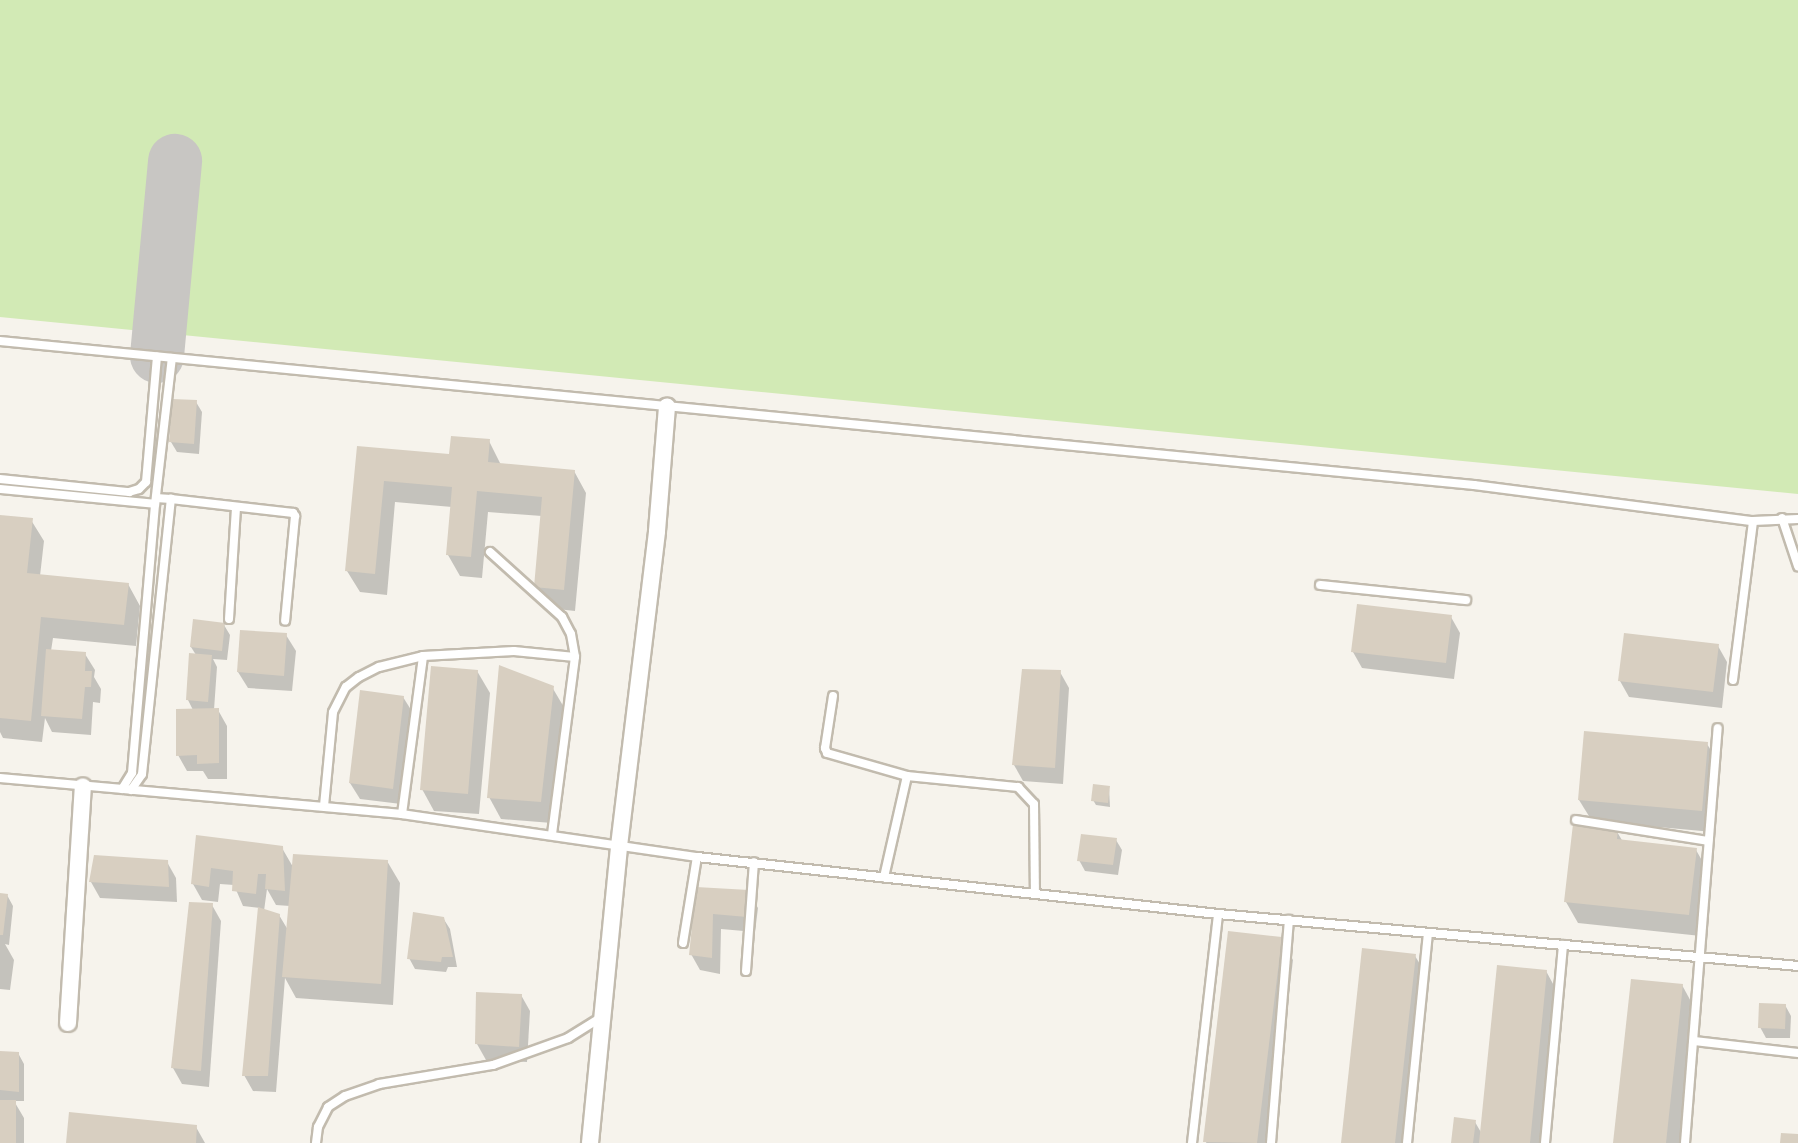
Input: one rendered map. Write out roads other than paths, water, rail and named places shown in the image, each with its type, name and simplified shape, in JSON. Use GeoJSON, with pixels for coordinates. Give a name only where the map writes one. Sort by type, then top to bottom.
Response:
{"type":"FeatureCollection","features":[{"type":"Feature","properties":{"kind":"street"},"geometry":{"type":"LineString","coordinates":[[590,1143],[619,846],[657,531],[667,406]]}},
{"type":"Feature","properties":{"kind":"street"},"geometry":{"type":"LineString","coordinates":[[68,1023],[83,786]]}},
{"type":"Feature","properties":{"kind":"lane"},"geometry":{"type":"LineString","coordinates":[[0,341],[1474,485],[1753,521],[1782,517],[1798,519]]}},
{"type":"Feature","properties":{"kind":"lane"},"geometry":{"type":"LineString","coordinates":[[0,479],[129,492],[139,489],[146,482],[157,356]]}},
{"type":"Feature","properties":{"kind":"lane"},"geometry":{"type":"LineString","coordinates":[[127,790],[132,773],[156,501],[172,358]]}},
{"type":"Feature","properties":{"kind":"lane"},"geometry":{"type":"LineString","coordinates":[[0,489],[156,501],[171,499],[236,509],[290,512],[295,516],[285,621]]}},
{"type":"Feature","properties":{"kind":"lane"},"geometry":{"type":"LineString","coordinates":[[127,790],[142,774],[171,499]]}},
{"type":"Feature","properties":{"kind":"lane"},"geometry":{"type":"LineString","coordinates":[[229,619],[236,509]]}},
{"type":"Feature","properties":{"kind":"lane"},"geometry":{"type":"LineString","coordinates":[[1782,517],[1798,566]]}},
{"type":"Feature","properties":{"kind":"lane"},"geometry":{"type":"LineString","coordinates":[[1733,680],[1753,521]]}},
{"type":"Feature","properties":{"kind":"lane"},"geometry":{"type":"LineString","coordinates":[[490,552],[562,617],[571,635],[575,657],[552,835]]}},
{"type":"Feature","properties":{"kind":"lane"},"geometry":{"type":"LineString","coordinates":[[1320,585],[1466,600]]}},
{"type":"Feature","properties":{"kind":"lane"},"geometry":{"type":"LineString","coordinates":[[324,807],[333,712],[346,687],[379,667],[423,656],[514,651],[575,657]]}},
{"type":"Feature","properties":{"kind":"lane"},"geometry":{"type":"LineString","coordinates":[[402,814],[423,656]]}},
{"type":"Feature","properties":{"kind":"lane"},"geometry":{"type":"LineString","coordinates":[[833,695],[825,748],[828,753],[907,776],[1018,787],[1034,804],[1035,893]]}},
{"type":"Feature","properties":{"kind":"lane"},"geometry":{"type":"LineString","coordinates":[[1685,1143],[1718,728]]}},
{"type":"Feature","properties":{"kind":"lane"},"geometry":{"type":"LineString","coordinates":[[884,877],[907,776]]}},
{"type":"Feature","properties":{"kind":"lane"},"geometry":{"type":"LineString","coordinates":[[0,778],[402,814],[697,857],[1218,914],[1798,966]]}},
{"type":"Feature","properties":{"kind":"lane"},"geometry":{"type":"LineString","coordinates":[[1576,820],[1708,841]]}},
{"type":"Feature","properties":{"kind":"lane"},"geometry":{"type":"LineString","coordinates":[[683,943],[697,857]]}},
{"type":"Feature","properties":{"kind":"lane"},"geometry":{"type":"LineString","coordinates":[[746,971],[754,862]]}},
{"type":"Feature","properties":{"kind":"lane"},"geometry":{"type":"LineString","coordinates":[[1192,1143],[1218,914]]}},
{"type":"Feature","properties":{"kind":"lane"},"geometry":{"type":"LineString","coordinates":[[1271,1143],[1289,920]]}},
{"type":"Feature","properties":{"kind":"lane"},"geometry":{"type":"LineString","coordinates":[[1407,1143],[1428,933]]}},
{"type":"Feature","properties":{"kind":"lane"},"geometry":{"type":"LineString","coordinates":[[1545,1143],[1563,945]]}},
{"type":"Feature","properties":{"kind":"lane"},"geometry":{"type":"LineString","coordinates":[[316,1143],[318,1128],[328,1107],[345,1096],[379,1084],[493,1065],[568,1038],[604,1015]]}},
{"type":"Feature","properties":{"kind":"lane"},"geometry":{"type":"LineString","coordinates":[[1694,1041],[1798,1052]]}}]}
